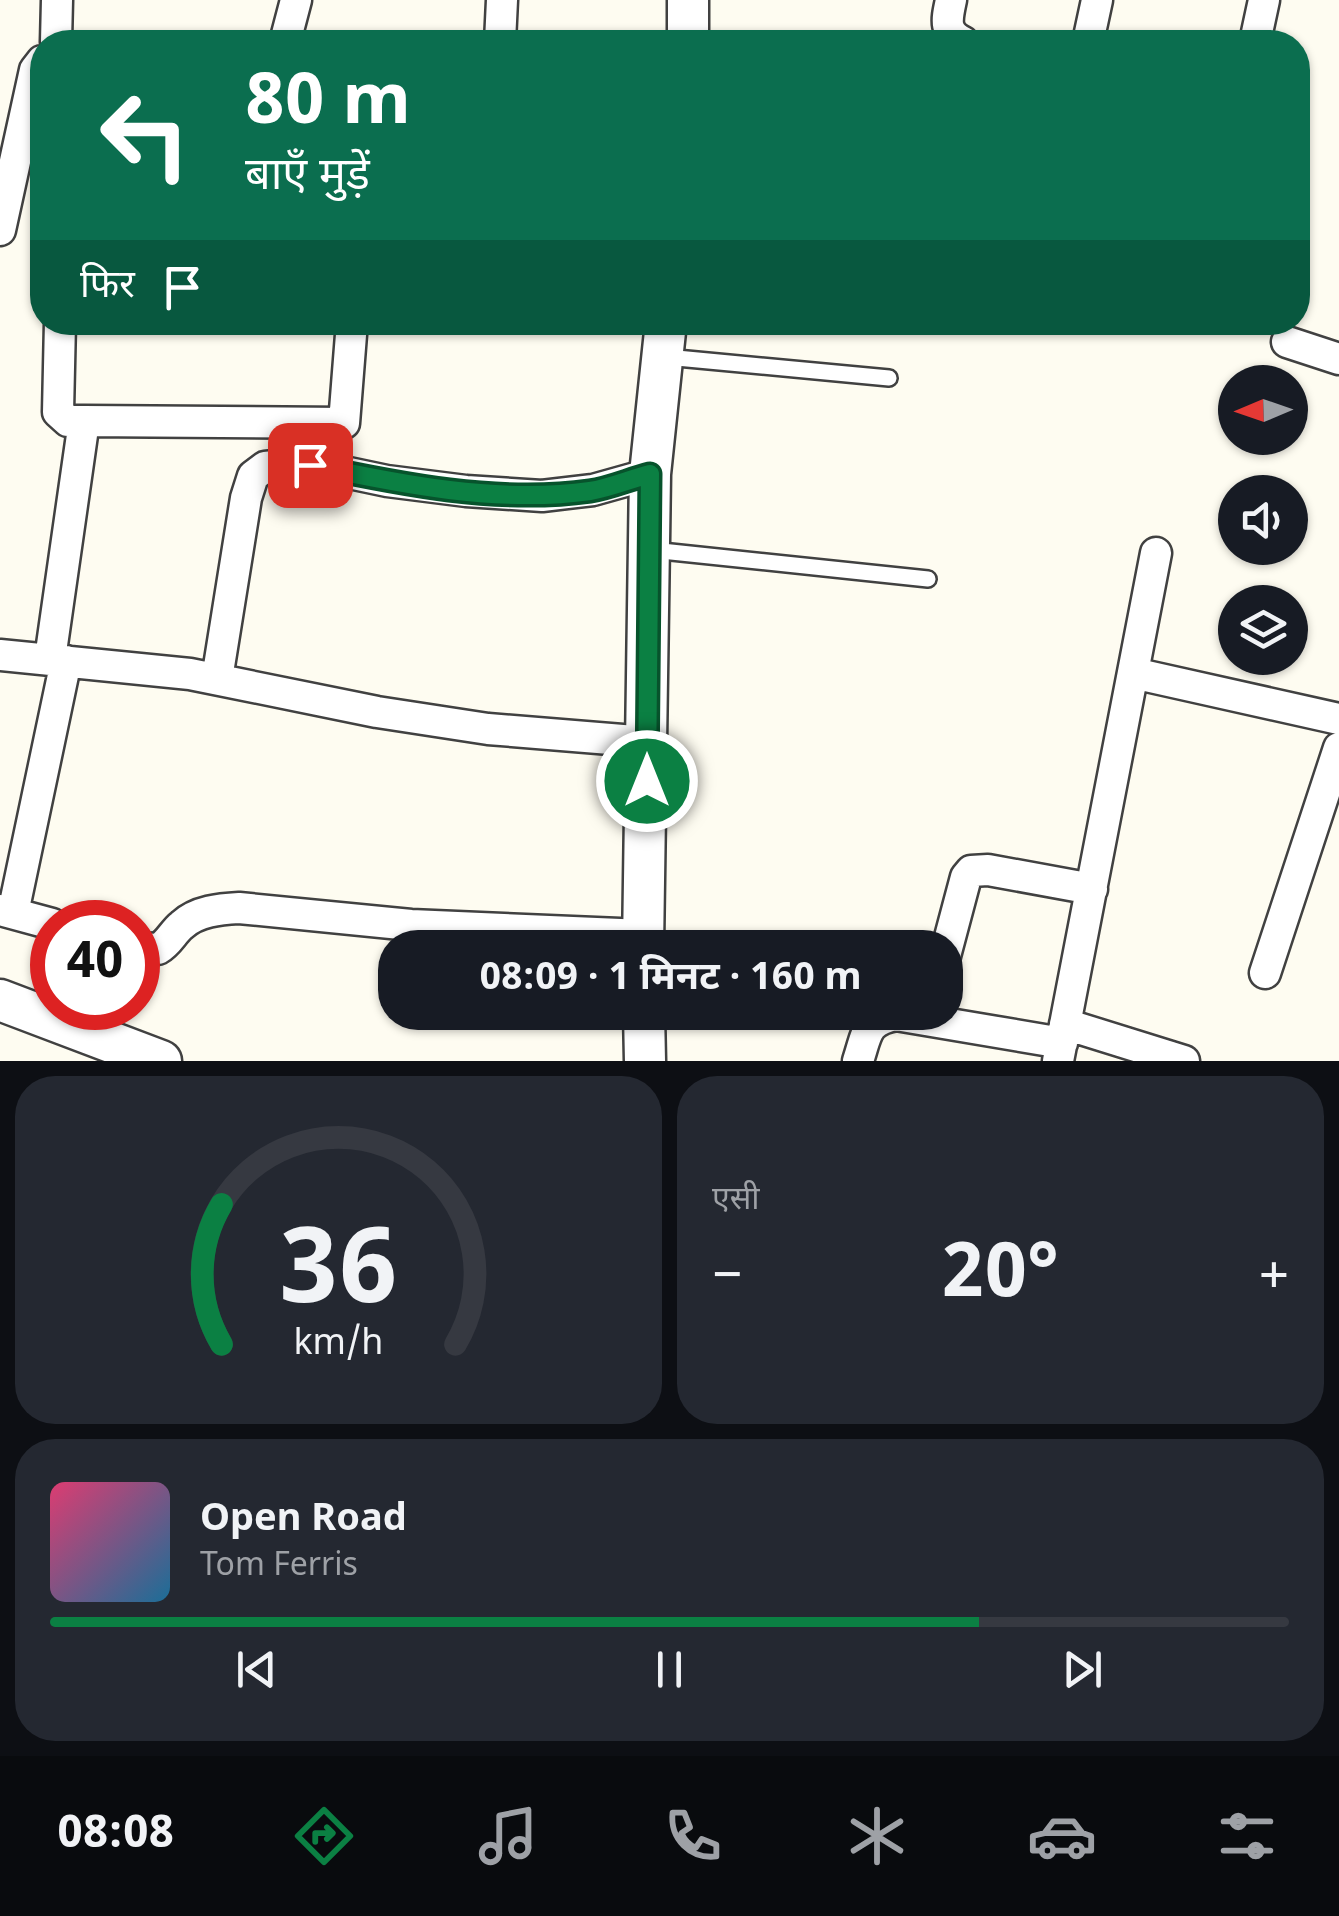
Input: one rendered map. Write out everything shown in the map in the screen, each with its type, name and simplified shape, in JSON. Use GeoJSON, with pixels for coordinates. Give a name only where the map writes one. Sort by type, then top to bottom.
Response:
{"type":"FeatureCollection","features":[{"type":"Feature","properties":{"kind":"street"},"geometry":{"type":"LineString","coordinates":[[56,30],[57,0]]}},
{"type":"Feature","properties":{"kind":"street"},"geometry":{"type":"LineString","coordinates":[[288,30],[296,0]]}},
{"type":"Feature","properties":{"kind":"street"},"geometry":{"type":"LineString","coordinates":[[501,30],[502,0]]}},
{"type":"Feature","properties":{"kind":"street"},"geometry":{"type":"LineString","coordinates":[[688,0],[688,30]]}},
{"type":"Feature","properties":{"kind":"street"},"geometry":{"type":"LineString","coordinates":[[948,30],[951,0]]}},
{"type":"Feature","properties":{"kind":"street"},"geometry":{"type":"LineString","coordinates":[[1091,30],[1097,0]]}},
{"type":"Feature","properties":{"kind":"street"},"geometry":{"type":"LineString","coordinates":[[1258,30],[1264,0]]}},
{"type":"Feature","properties":{"kind":"street"},"geometry":{"type":"LineString","coordinates":[[0,230],[30,93]]}},
{"type":"Feature","properties":{"kind":"street"},"geometry":{"type":"LineString","coordinates":[[60,335],[58,412],[68,421],[344,423]]}},
{"type":"Feature","properties":{"kind":"street"},"geometry":{"type":"LineString","coordinates":[[342,472],[351,335]]}},
{"type":"Feature","properties":{"kind":"street"},"geometry":{"type":"LineString","coordinates":[[643,930],[650,474],[664,340]]}},
{"type":"Feature","properties":{"kind":"street"},"geometry":{"type":"LineString","coordinates":[[1287,342],[1339,358]]}},
{"type":"Feature","properties":{"kind":"street"},"geometry":{"type":"LineString","coordinates":[[6,912],[58,660],[84,421]]}},
{"type":"Feature","properties":{"kind":"street"},"geometry":{"type":"LineString","coordinates":[[217,678],[252,476],[264,468],[310,465],[403,483],[542,496],[593,490],[650,474]]}},
{"type":"Feature","properties":{"kind":"street"},"geometry":{"type":"LineString","coordinates":[[1062,1043],[1156,553]]}},
{"type":"Feature","properties":{"kind":"street"},"geometry":{"type":"LineString","coordinates":[[0,655],[217,678],[377,712],[470,726],[648,742]]}},
{"type":"Feature","properties":{"kind":"street"},"geometry":{"type":"LineString","coordinates":[[1133,674],[1339,719]]}},
{"type":"Feature","properties":{"kind":"street"},"geometry":{"type":"LineString","coordinates":[[1265,973],[1339,748]]}},
{"type":"Feature","properties":{"kind":"street"},"geometry":{"type":"LineString","coordinates":[[952,930],[971,871],[988,870],[1092,889]]}},
{"type":"Feature","properties":{"kind":"street"},"geometry":{"type":"LineString","coordinates":[[160,947],[196,916],[239,908],[484,930]]}},
{"type":"Feature","properties":{"kind":"street"},"geometry":{"type":"LineString","coordinates":[[0,1000],[161,1061]]}},
{"type":"Feature","properties":{"kind":"street"},"geometry":{"type":"LineString","coordinates":[[963,1023],[1184,1061]]}},
{"type":"Feature","properties":{"kind":"street"},"geometry":{"type":"LineString","coordinates":[[644,1030],[644,1061]]}},
{"type":"Feature","properties":{"kind":"street"},"geometry":{"type":"LineString","coordinates":[[858,1061],[868,1030]]}},
{"type":"Feature","properties":{"kind":"lane"},"geometry":{"type":"LineString","coordinates":[[664,340],[889,378]]}},
{"type":"Feature","properties":{"kind":"lane"},"geometry":{"type":"LineString","coordinates":[[648,549],[928,579]]}},
{"type":"Feature","properties":{"kind":"route"},"geometry":{"type":"LineString","coordinates":[[310,465],[387,481],[542,496],[593,490],[650,474],[647,781]]}}]}
